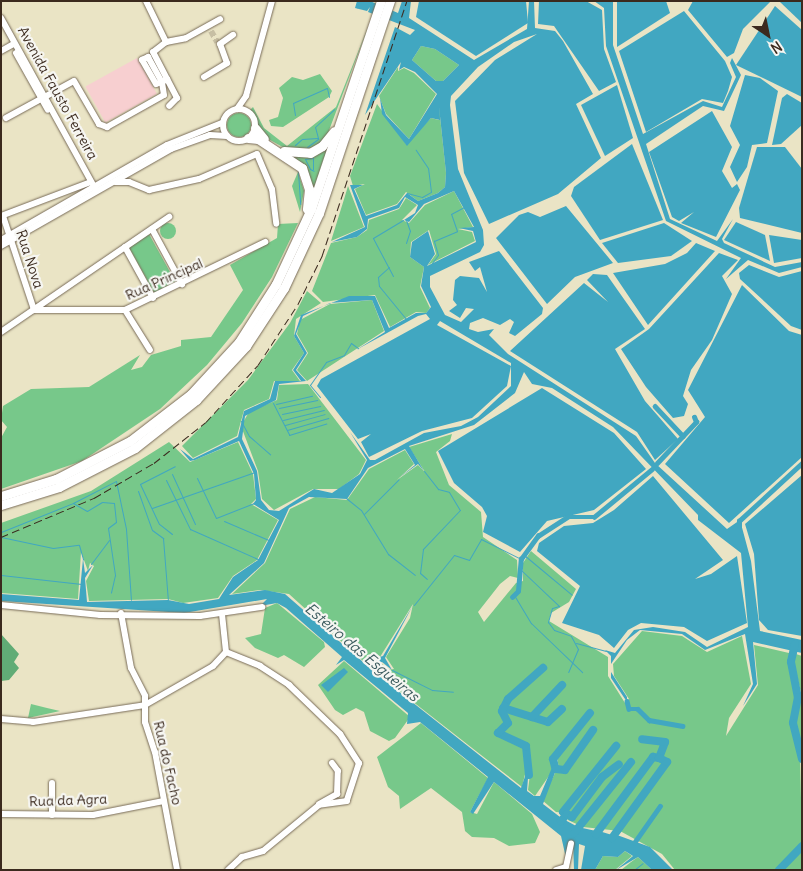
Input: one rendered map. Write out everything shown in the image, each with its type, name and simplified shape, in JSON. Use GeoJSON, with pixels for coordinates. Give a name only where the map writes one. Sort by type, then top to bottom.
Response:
{"type":"FeatureCollection","features":[{"type":"Feature","properties":{"kind":"highway"},"geometry":{"type":"LineString","coordinates":[[1,505],[59,487],[135,448],[196,400],[246,346],[284,288],[318,212],[378,23],[381,1]]}},
{"type":"Feature","properties":{"kind":"highway"},"geometry":{"type":"LineString","coordinates":[[1,496],[94,462],[130,441],[191,394],[258,314],[303,227],[378,23],[390,1]]}},
{"type":"Feature","properties":{"kind":"highway"},"geometry":{"type":"LineString","coordinates":[[255,128],[259,136],[280,149],[303,154],[327,142],[344,114]]}},
{"type":"Feature","properties":{"kind":"highway"},"geometry":{"type":"LineString","coordinates":[[248,138],[258,139],[302,168],[309,189],[303,227]]}},
{"type":"Feature","properties":{"kind":"street"},"geometry":{"type":"LineString","coordinates":[[146,1],[166,42]]}},
{"type":"Feature","properties":{"kind":"street"},"geometry":{"type":"LineString","coordinates":[[2,216],[113,182],[178,146],[210,135],[227,136],[237,141],[248,138],[255,128],[247,111],[246,96],[272,1]]}},
{"type":"Feature","properties":{"kind":"street","name":"Avenida Fausto Ferreira"},"geometry":{"type":"LineString","coordinates":[[1,18],[43,97]]}},
{"type":"Feature","properties":{"kind":"street"},"geometry":{"type":"LineString","coordinates":[[169,106],[177,98],[165,81],[153,52],[166,42],[186,38],[209,29],[220,19]]}},
{"type":"Feature","properties":{"kind":"street","name":"Avenida Fausto Ferreira"},"geometry":{"type":"LineString","coordinates":[[1,26],[3,35],[12,45],[94,187]]}},
{"type":"Feature","properties":{"kind":"street"},"geometry":{"type":"LineString","coordinates":[[204,77],[227,63],[218,43],[233,35]]}},
{"type":"Feature","properties":{"kind":"street"},"geometry":{"type":"LineString","coordinates":[[1,51],[12,45]]}},
{"type":"Feature","properties":{"kind":"street"},"geometry":{"type":"LineString","coordinates":[[6,118],[74,82],[99,124],[107,127],[164,95],[165,81]]}},
{"type":"Feature","properties":{"kind":"street"},"geometry":{"type":"LineString","coordinates":[[1,246],[10,238],[167,145],[222,123],[237,109],[246,96]]}},
{"type":"Feature","properties":{"kind":"street"},"geometry":{"type":"LineString","coordinates":[[237,109],[247,111]]}},
{"type":"Feature","properties":{"kind":"street"},"geometry":{"type":"LineString","coordinates":[[222,123],[227,136]]}},
{"type":"Feature","properties":{"kind":"street"},"geometry":{"type":"LineString","coordinates":[[113,182],[129,182],[149,190],[199,179],[257,154],[272,189],[276,224]]}},
{"type":"Feature","properties":{"kind":"street","name":"Rua Nova"},"geometry":{"type":"LineString","coordinates":[[2,216],[34,310]]}},
{"type":"Feature","properties":{"kind":"street"},"geometry":{"type":"LineString","coordinates":[[1,332],[169,217]]}},
{"type":"Feature","properties":{"kind":"street"},"geometry":{"type":"LineString","coordinates":[[152,229],[182,284]]}},
{"type":"Feature","properties":{"kind":"street"},"geometry":{"type":"LineString","coordinates":[[1,240],[10,238]]}},
{"type":"Feature","properties":{"kind":"street","name":"Rua Principal"},"geometry":{"type":"LineString","coordinates":[[34,310],[125,310],[182,284],[265,242]]}},
{"type":"Feature","properties":{"kind":"street"},"geometry":{"type":"LineString","coordinates":[[125,247],[153,298]]}},
{"type":"Feature","properties":{"kind":"street"},"geometry":{"type":"LineString","coordinates":[[125,310],[150,350]]}},
{"type":"Feature","properties":{"kind":"street"},"geometry":{"type":"LineString","coordinates":[[1,605],[121,613],[222,616],[262,607]]}},
{"type":"Feature","properties":{"kind":"street"},"geometry":{"type":"LineString","coordinates":[[1,719],[33,722],[145,704],[131,668],[121,613]]}},
{"type":"Feature","properties":{"kind":"street"},"geometry":{"type":"LineString","coordinates":[[222,616],[226,652],[260,666],[289,686],[340,734],[359,763],[347,801],[318,805]]}},
{"type":"Feature","properties":{"kind":"street","name":"Rua do Facho"},"geometry":{"type":"LineString","coordinates":[[177,870],[164,801],[145,722],[145,704],[213,666],[226,652]]}},
{"type":"Feature","properties":{"kind":"street"},"geometry":{"type":"LineString","coordinates":[[228,870],[242,857],[264,851],[318,805],[336,794],[338,771],[332,763]]}},
{"type":"Feature","properties":{"kind":"street"},"geometry":{"type":"LineString","coordinates":[[52,783],[52,815]]}},
{"type":"Feature","properties":{"kind":"street","name":"Rua da Agra"},"geometry":{"type":"LineString","coordinates":[[1,814],[93,815],[164,801]]}},
{"type":"Feature","properties":{"kind":"street"},"geometry":{"type":"LineString","coordinates":[[556,870],[568,868],[571,844]]}},
{"type":"Feature","properties":{"kind":"shaded area"},"geometry":{"type":"Polygon","coordinates":[[[137,58],[157,94],[105,122],[85,87],[137,58]]]}},
{"type":"Feature","properties":{"kind":"green space"},"geometry":{"type":"Polygon","coordinates":[[[370,22],[325,141],[306,150],[288,150],[263,136],[250,110],[253,107],[264,128],[287,146],[336,107],[370,22]]]}},
{"type":"Feature","properties":{"kind":"green space"},"geometry":{"type":"Polygon","coordinates":[[[421,46],[435,49],[459,65],[443,81],[436,81],[412,60],[421,46]]]}},
{"type":"Feature","properties":{"kind":"green space"},"geometry":{"type":"Polygon","coordinates":[[[398,67],[398,71],[404,68],[414,73],[436,94],[409,139],[386,114],[379,96],[398,67]]]}},
{"type":"Feature","properties":{"kind":"green space"},"geometry":{"type":"Polygon","coordinates":[[[320,74],[332,91],[329,97],[283,127],[271,126],[269,120],[278,117],[283,98],[279,88],[292,77],[303,80],[320,74]]]}},
{"type":"Feature","properties":{"kind":"green space"},"geometry":{"type":"Polygon","coordinates":[[[377,104],[406,144],[431,118],[439,120],[439,107],[446,173],[445,187],[438,193],[418,201],[406,192],[397,204],[366,215],[355,189],[365,184],[353,186],[350,176],[377,104]]]}},
{"type":"Feature","properties":{"kind":"green space"},"geometry":{"type":"Polygon","coordinates":[[[239,113],[244,114],[250,120],[250,130],[244,136],[239,137],[234,136],[228,130],[227,125],[228,120],[234,114],[239,113]]]}},
{"type":"Feature","properties":{"kind":"green space"},"geometry":{"type":"Polygon","coordinates":[[[330,143],[312,195],[291,155],[330,143]]]}},
{"type":"Feature","properties":{"kind":"green space"},"geometry":{"type":"Polygon","coordinates":[[[298,172],[304,191],[300,212],[292,186],[298,172]]]}},
{"type":"Feature","properties":{"kind":"green space"},"geometry":{"type":"Polygon","coordinates":[[[348,186],[364,227],[331,241],[345,196],[348,186]]]}},
{"type":"Feature","properties":{"kind":"green space"},"geometry":{"type":"Polygon","coordinates":[[[454,191],[473,227],[458,229],[472,232],[475,241],[428,265],[436,254],[429,230],[411,242],[410,257],[424,267],[420,287],[430,308],[426,313],[416,312],[390,327],[375,295],[323,302],[312,291],[331,243],[357,237],[367,230],[369,220],[399,209],[406,198],[417,205],[402,220],[409,223],[425,205],[454,191]]]}},
{"type":"Feature","properties":{"kind":"green space"},"geometry":{"type":"Polygon","coordinates":[[[168,223],[176,231],[168,239],[160,231],[168,223]]]}},
{"type":"Feature","properties":{"kind":"green space"},"geometry":{"type":"Polygon","coordinates":[[[298,223],[272,277],[242,323],[207,365],[160,409],[82,461],[1,489],[1,438],[7,427],[1,420],[3,406],[31,389],[89,387],[140,355],[131,370],[142,367],[151,355],[181,346],[181,340],[211,337],[243,290],[230,265],[277,238],[278,224],[298,223]]]}},
{"type":"Feature","properties":{"kind":"green space"},"geometry":{"type":"Polygon","coordinates":[[[149,234],[175,281],[154,293],[128,246],[149,234]]]}},
{"type":"Feature","properties":{"kind":"green space"},"geometry":{"type":"Polygon","coordinates":[[[307,291],[321,303],[296,319],[294,336],[304,353],[292,370],[300,381],[274,381],[269,399],[244,410],[237,436],[193,458],[182,446],[248,380],[290,323],[307,291]]]}},
{"type":"Feature","properties":{"kind":"green space"},"geometry":{"type":"Polygon","coordinates":[[[372,300],[384,331],[307,381],[297,370],[308,353],[297,334],[300,320],[330,304],[372,300]]]}},
{"type":"Feature","properties":{"kind":"green space"},"geometry":{"type":"Polygon","coordinates":[[[308,384],[366,460],[359,474],[339,489],[313,489],[274,510],[262,499],[258,471],[241,426],[249,412],[277,400],[279,385],[308,384]]]}},
{"type":"Feature","properties":{"kind":"green space"},"geometry":{"type":"Polygon","coordinates":[[[452,434],[450,441],[436,452],[449,485],[481,512],[483,537],[517,560],[518,578],[510,576],[500,584],[478,612],[484,622],[516,583],[523,581],[523,563],[531,551],[576,589],[569,602],[551,613],[549,621],[608,657],[608,676],[625,703],[629,699],[614,676],[613,664],[642,631],[682,636],[707,652],[742,636],[751,684],[729,718],[726,736],[758,685],[754,645],[789,653],[798,691],[792,726],[800,754],[802,843],[775,870],[675,870],[662,854],[620,831],[583,827],[568,820],[568,813],[556,812],[542,800],[556,771],[568,770],[559,768],[557,757],[551,759],[553,770],[535,796],[528,790],[531,766],[527,766],[522,787],[371,669],[370,665],[381,663],[388,670],[394,669],[386,657],[410,618],[413,604],[380,657],[363,661],[289,594],[260,590],[232,594],[265,563],[290,509],[315,497],[347,500],[369,469],[405,450],[414,464],[397,480],[418,465],[425,472],[409,447],[452,434]]]}},
{"type":"Feature","properties":{"kind":"green space"},"geometry":{"type":"Polygon","coordinates":[[[169,442],[190,462],[238,442],[253,474],[256,499],[251,504],[278,520],[257,560],[233,576],[218,598],[183,603],[168,599],[89,601],[86,581],[94,566],[90,563],[88,571],[81,552],[78,599],[1,593],[1,523],[91,491],[169,442]]]}},
{"type":"Feature","properties":{"kind":"green space"},"geometry":{"type":"Polygon","coordinates":[[[277,603],[324,642],[325,647],[304,667],[284,655],[278,658],[255,648],[245,638],[261,634],[265,608],[277,603]]]}},
{"type":"Feature","properties":{"kind":"green space"},"geometry":{"type":"Polygon","coordinates":[[[1,634],[19,654],[14,662],[19,668],[9,680],[1,681],[1,634]]]}},
{"type":"Feature","properties":{"kind":"green space"},"geometry":{"type":"Polygon","coordinates":[[[796,654],[802,656],[802,747],[795,731],[801,693],[793,658],[796,654]]]}},
{"type":"Feature","properties":{"kind":"green space"},"geometry":{"type":"Polygon","coordinates":[[[344,661],[410,717],[395,738],[389,741],[370,731],[364,712],[356,708],[343,715],[335,710],[318,685],[344,661]]]}},
{"type":"Feature","properties":{"kind":"green space"},"geometry":{"type":"Polygon","coordinates":[[[31,704],[47,708],[60,711],[28,718],[31,704]]]}},
{"type":"Feature","properties":{"kind":"green space"},"geometry":{"type":"Polygon","coordinates":[[[421,723],[488,778],[470,812],[477,814],[494,782],[532,814],[540,832],[535,843],[509,846],[494,838],[472,837],[465,831],[462,812],[431,788],[400,809],[399,796],[388,787],[377,757],[421,723]]]}},
{"type":"Feature","properties":{"kind":"green space"},"geometry":{"type":"Polygon","coordinates":[[[802,848],[802,870],[782,870],[802,848]]]}},
{"type":"Feature","properties":{"kind":"green space"},"geometry":{"type":"Polygon","coordinates":[[[625,851],[632,856],[615,870],[595,870],[603,856],[618,857],[625,851]]]}},
{"type":"Feature","properties":{"kind":"green space"},"geometry":{"type":"Polygon","coordinates":[[[638,857],[652,870],[621,870],[631,862],[638,857]]]}},
{"type":"Feature","properties":{"kind":"water"},"geometry":{"type":"Polygon","coordinates":[[[357,1],[370,1],[398,13],[402,1],[411,1],[409,18],[474,60],[527,29],[529,1],[534,1],[535,28],[555,31],[563,41],[593,94],[576,104],[601,158],[558,194],[489,224],[464,173],[455,101],[495,60],[537,34],[514,42],[478,67],[451,96],[450,105],[458,169],[483,230],[484,245],[480,252],[430,276],[430,287],[445,315],[461,322],[474,309],[466,308],[460,318],[449,311],[457,305],[453,300],[455,280],[460,276],[479,278],[487,292],[480,267],[475,271],[469,262],[499,251],[543,308],[542,314],[515,336],[509,333],[514,322],[510,319],[500,325],[483,318],[470,323],[469,329],[478,332],[494,329],[489,335],[508,354],[636,436],[655,463],[727,529],[740,520],[751,561],[760,631],[802,640],[802,653],[753,642],[757,684],[743,706],[753,684],[745,634],[705,650],[682,634],[640,630],[627,640],[611,664],[611,656],[605,650],[615,653],[634,630],[653,627],[685,632],[707,647],[748,627],[741,553],[698,520],[698,515],[613,427],[552,388],[532,384],[524,372],[515,393],[474,425],[409,446],[424,471],[418,464],[399,478],[415,465],[405,449],[368,468],[347,499],[309,497],[289,508],[264,563],[229,595],[265,590],[285,594],[363,662],[383,656],[413,605],[385,658],[392,670],[382,662],[368,664],[369,668],[521,788],[529,765],[527,791],[534,796],[540,796],[556,758],[557,768],[567,770],[556,770],[543,804],[560,817],[567,814],[565,820],[578,827],[596,831],[600,826],[599,831],[612,835],[618,830],[617,835],[650,847],[673,870],[652,870],[638,857],[616,870],[633,856],[625,851],[618,857],[603,856],[595,870],[581,870],[585,846],[579,844],[578,870],[574,870],[573,840],[566,858],[561,836],[494,782],[473,814],[470,812],[488,777],[420,722],[407,724],[408,713],[344,660],[336,665],[342,657],[286,608],[277,603],[260,606],[267,599],[184,613],[1,601],[1,594],[79,600],[83,559],[85,573],[93,565],[85,578],[87,602],[168,600],[189,604],[219,599],[233,577],[258,560],[279,520],[253,504],[256,500],[254,474],[239,441],[190,461],[180,449],[193,459],[238,437],[244,411],[270,399],[275,381],[301,381],[293,370],[304,353],[294,336],[301,315],[324,306],[303,316],[296,334],[307,353],[296,370],[306,381],[279,384],[276,400],[245,416],[242,439],[257,471],[261,500],[269,510],[279,511],[314,489],[332,493],[360,474],[367,460],[350,432],[370,460],[375,460],[424,433],[461,426],[478,417],[511,386],[511,366],[507,386],[472,418],[422,431],[369,457],[361,442],[371,434],[358,439],[317,386],[321,379],[430,319],[426,314],[418,316],[356,350],[385,332],[372,300],[332,303],[349,296],[375,296],[389,328],[416,313],[426,313],[431,307],[421,286],[424,267],[410,257],[412,242],[428,231],[435,254],[427,266],[476,242],[473,231],[459,228],[474,227],[454,191],[424,204],[409,222],[404,220],[415,213],[418,205],[405,197],[399,208],[368,219],[367,229],[357,237],[332,242],[365,227],[350,185],[363,185],[354,189],[366,216],[397,205],[407,193],[418,201],[438,193],[445,187],[446,173],[439,107],[440,120],[431,118],[407,146],[382,114],[380,98],[386,115],[409,139],[437,94],[415,72],[404,67],[399,70],[401,62],[365,115],[395,27],[410,35],[415,30],[368,12],[370,7],[367,11],[355,8],[357,1]],[[421,46],[412,60],[436,81],[443,81],[459,65],[435,49],[421,46]],[[440,321],[437,325],[511,366],[511,363],[440,321]]]}},
{"type":"Feature","properties":{"kind":"water"},"geometry":{"type":"Polygon","coordinates":[[[419,1],[526,1],[528,23],[476,56],[416,17],[419,1]]]}},
{"type":"Feature","properties":{"kind":"water"},"geometry":{"type":"Polygon","coordinates":[[[539,1],[586,1],[602,10],[604,49],[616,82],[599,91],[554,26],[538,24],[539,1]]]}},
{"type":"Feature","properties":{"kind":"water"},"geometry":{"type":"Polygon","coordinates":[[[594,1],[613,1],[613,45],[643,134],[703,101],[722,107],[736,77],[730,63],[732,58],[741,75],[724,111],[703,106],[646,144],[670,219],[717,241],[733,219],[722,239],[724,243],[775,267],[802,262],[802,267],[779,273],[748,260],[726,279],[741,258],[666,221],[606,46],[604,8],[594,1]]]}},
{"type":"Feature","properties":{"kind":"water"},"geometry":{"type":"Polygon","coordinates":[[[617,1],[666,1],[670,13],[617,47],[617,1]]]}},
{"type":"Feature","properties":{"kind":"water"},"geometry":{"type":"Polygon","coordinates":[[[693,1],[771,1],[743,29],[734,53],[727,57],[688,10],[693,1]]]}},
{"type":"Feature","properties":{"kind":"water"},"geometry":{"type":"Polygon","coordinates":[[[802,1],[802,23],[780,2],[802,1]]]}},
{"type":"Feature","properties":{"kind":"water"},"geometry":{"type":"Polygon","coordinates":[[[775,6],[802,30],[802,97],[736,65],[775,6]]]}},
{"type":"Feature","properties":{"kind":"water"},"geometry":{"type":"Polygon","coordinates":[[[684,11],[725,61],[732,77],[728,91],[723,103],[702,99],[646,132],[619,51],[684,11]]]}},
{"type":"Feature","properties":{"kind":"water"},"geometry":{"type":"Polygon","coordinates":[[[745,75],[760,78],[778,91],[767,143],[752,145],[747,167],[737,182],[730,167],[740,145],[730,126],[745,75]]]}},
{"type":"Feature","properties":{"kind":"water"},"geometry":{"type":"Polygon","coordinates":[[[617,85],[633,138],[605,156],[581,105],[617,85]]]}},
{"type":"Feature","properties":{"kind":"water"},"geometry":{"type":"Polygon","coordinates":[[[787,94],[802,103],[802,125],[781,144],[772,145],[782,98],[787,94]]]}},
{"type":"Feature","properties":{"kind":"water"},"geometry":{"type":"Polygon","coordinates":[[[712,111],[732,147],[722,171],[732,188],[737,184],[740,190],[716,237],[681,223],[694,212],[679,221],[672,217],[649,152],[712,111]]]}},
{"type":"Feature","properties":{"kind":"water"},"geometry":{"type":"Polygon","coordinates":[[[632,144],[663,220],[600,240],[571,196],[574,187],[632,144]]]}},
{"type":"Feature","properties":{"kind":"water"},"geometry":{"type":"Polygon","coordinates":[[[757,147],[785,147],[802,169],[802,233],[740,218],[739,208],[757,147]]]}},
{"type":"Feature","properties":{"kind":"water"},"geometry":{"type":"Polygon","coordinates":[[[566,206],[613,263],[575,277],[547,304],[496,238],[519,215],[528,212],[540,217],[566,206]]]}},
{"type":"Feature","properties":{"kind":"water"},"geometry":{"type":"Polygon","coordinates":[[[736,222],[765,235],[770,261],[724,240],[736,222]]]}},
{"type":"Feature","properties":{"kind":"water"},"geometry":{"type":"Polygon","coordinates":[[[664,223],[692,241],[671,256],[618,263],[602,243],[664,223]]]}},
{"type":"Feature","properties":{"kind":"water"},"geometry":{"type":"Polygon","coordinates":[[[769,235],[802,240],[802,258],[774,263],[769,235]]]}},
{"type":"Feature","properties":{"kind":"water"},"geometry":{"type":"Polygon","coordinates":[[[696,243],[715,251],[648,325],[613,273],[665,264],[687,253],[696,243]]]}},
{"type":"Feature","properties":{"kind":"water"},"geometry":{"type":"Polygon","coordinates":[[[719,253],[738,260],[722,276],[732,294],[712,340],[691,370],[683,396],[688,404],[684,416],[673,418],[646,387],[621,349],[649,329],[719,253]]]}},
{"type":"Feature","properties":{"kind":"water"},"geometry":{"type":"Polygon","coordinates":[[[749,265],[779,277],[802,271],[802,330],[791,326],[740,279],[739,273],[749,265]]]}},
{"type":"Feature","properties":{"kind":"water"},"geometry":{"type":"Polygon","coordinates":[[[593,274],[607,275],[645,329],[615,349],[645,401],[678,439],[655,460],[637,432],[510,351],[584,283],[608,302],[587,280],[593,274]]]}},
{"type":"Feature","properties":{"kind":"water"},"geometry":{"type":"Polygon","coordinates":[[[742,285],[789,331],[802,335],[802,457],[729,523],[665,464],[705,417],[688,390],[742,285]]]}},
{"type":"Feature","properties":{"kind":"water"},"geometry":{"type":"Polygon","coordinates":[[[542,388],[614,433],[646,469],[594,510],[547,521],[520,552],[483,532],[487,516],[482,507],[454,483],[438,451],[542,388]]]}},
{"type":"Feature","properties":{"kind":"water"},"geometry":{"type":"Polygon","coordinates":[[[802,475],[802,636],[768,630],[759,620],[754,554],[745,524],[802,475]]]}},
{"type":"Feature","properties":{"kind":"water"},"geometry":{"type":"Polygon","coordinates":[[[653,476],[723,560],[695,579],[711,574],[737,556],[747,623],[707,641],[684,627],[641,623],[628,630],[614,648],[599,635],[562,623],[580,586],[537,551],[539,543],[564,526],[593,523],[614,510],[653,476]]]}},
{"type":"Feature","properties":{"kind":"water"},"geometry":{"type":"Polygon","coordinates":[[[344,668],[348,672],[328,692],[321,685],[344,668]]]}},
{"type":"Feature","properties":{"kind":"water"},"geometry":{"type":"Polygon","coordinates":[[[611,672],[627,697],[627,702],[611,678],[611,672]]]}},
{"type":"Feature","properties":{"kind":"waterway"},"geometry":{"type":"LineString","coordinates":[[295,115],[293,103],[327,88],[329,97]]}},
{"type":"Feature","properties":{"kind":"waterway"},"geometry":{"type":"LineString","coordinates":[[295,145],[302,139],[318,138],[315,127],[334,109]]}},
{"type":"Feature","properties":{"kind":"waterway"},"geometry":{"type":"LineString","coordinates":[[307,147],[318,139]]}},
{"type":"Feature","properties":{"kind":"waterway"},"geometry":{"type":"LineString","coordinates":[[407,193],[422,197],[431,192],[428,168],[416,150]]}},
{"type":"Feature","properties":{"kind":"waterway"},"geometry":{"type":"LineString","coordinates":[[313,169],[313,158],[305,159],[310,169],[314,171]]}},
{"type":"Feature","properties":{"kind":"waterway"},"geometry":{"type":"LineString","coordinates":[[298,172],[300,204]]}},
{"type":"Feature","properties":{"kind":"waterway"},"geometry":{"type":"LineString","coordinates":[[432,263],[438,255],[434,241],[457,231],[451,214],[466,206]]}},
{"type":"Feature","properties":{"kind":"waterway"},"geometry":{"type":"LineString","coordinates":[[393,276],[373,238],[403,220]]}},
{"type":"Feature","properties":{"kind":"waterway"},"geometry":{"type":"LineString","coordinates":[[406,220],[410,231],[406,243]]}},
{"type":"Feature","properties":{"kind":"waterway"},"geometry":{"type":"LineString","coordinates":[[389,267],[378,277],[379,286],[406,319]]}},
{"type":"Feature","properties":{"kind":"waterway"},"geometry":{"type":"LineString","coordinates":[[320,397],[310,385],[326,362],[344,355],[351,343],[358,348]]}},
{"type":"Feature","properties":{"kind":"waterway"},"geometry":{"type":"LineString","coordinates":[[276,404],[312,396]]}},
{"type":"Feature","properties":{"kind":"waterway"},"geometry":{"type":"LineString","coordinates":[[279,408],[317,400]]}},
{"type":"Feature","properties":{"kind":"waterway"},"geometry":{"type":"LineString","coordinates":[[273,403],[289,435],[326,424]]}},
{"type":"Feature","properties":{"kind":"waterway"},"geometry":{"type":"LineString","coordinates":[[282,414],[320,406]]}},
{"type":"Feature","properties":{"kind":"waterway"},"geometry":{"type":"LineString","coordinates":[[655,406],[683,436]]}},
{"type":"Feature","properties":{"kind":"waterway"},"geometry":{"type":"LineString","coordinates":[[283,420],[324,410]]}},
{"type":"Feature","properties":{"kind":"waterway"},"geometry":{"type":"LineString","coordinates":[[285,425],[325,414]]}},
{"type":"Feature","properties":{"kind":"waterway"},"geometry":{"type":"LineString","coordinates":[[657,463],[696,422],[694,417]]}},
{"type":"Feature","properties":{"kind":"waterway"},"geometry":{"type":"LineString","coordinates":[[287,430],[328,418]]}},
{"type":"Feature","properties":{"kind":"waterway"},"geometry":{"type":"LineString","coordinates":[[241,421],[249,436],[270,454]]}},
{"type":"Feature","properties":{"kind":"waterway"},"geometry":{"type":"LineString","coordinates":[[739,526],[739,521],[802,463]]}},
{"type":"Feature","properties":{"kind":"waterway"},"geometry":{"type":"LineString","coordinates":[[172,534],[159,524],[140,484],[175,466]]}},
{"type":"Feature","properties":{"kind":"waterway"},"geometry":{"type":"LineString","coordinates":[[512,597],[518,591],[521,559],[538,536],[567,517],[594,517],[652,469]]}},
{"type":"Feature","properties":{"kind":"waterway"},"geometry":{"type":"LineString","coordinates":[[424,471],[438,489],[449,492],[460,510],[423,549],[420,573],[427,579]]}},
{"type":"Feature","properties":{"kind":"waterway"},"geometry":{"type":"LineString","coordinates":[[152,508],[255,472]]}},
{"type":"Feature","properties":{"kind":"waterway"},"geometry":{"type":"LineString","coordinates":[[172,474],[195,524]]}},
{"type":"Feature","properties":{"kind":"waterway"},"geometry":{"type":"LineString","coordinates":[[197,478],[216,518],[254,503]]}},
{"type":"Feature","properties":{"kind":"waterway"},"geometry":{"type":"LineString","coordinates":[[364,514],[399,479]]}},
{"type":"Feature","properties":{"kind":"waterway"},"geometry":{"type":"LineString","coordinates":[[166,480],[190,529],[260,560]]}},
{"type":"Feature","properties":{"kind":"waterway"},"geometry":{"type":"LineString","coordinates":[[73,503],[116,481],[126,529],[131,600]]}},
{"type":"Feature","properties":{"kind":"waterway"},"geometry":{"type":"LineString","coordinates":[[138,491],[152,530],[163,538],[168,601]]}},
{"type":"Feature","properties":{"kind":"waterway"},"geometry":{"type":"LineString","coordinates":[[346,498],[361,510],[388,554],[415,575]]}},
{"type":"Feature","properties":{"kind":"waterway"},"geometry":{"type":"LineString","coordinates":[[1,532],[73,503],[87,511],[102,502],[114,503],[116,522],[108,528],[115,575],[111,593]]}},
{"type":"Feature","properties":{"kind":"waterway"},"geometry":{"type":"LineString","coordinates":[[224,521],[271,541]]}},
{"type":"Feature","properties":{"kind":"waterway"},"geometry":{"type":"LineString","coordinates":[[1,537],[53,548],[79,545],[83,559]]}},
{"type":"Feature","properties":{"kind":"waterway"},"geometry":{"type":"LineString","coordinates":[[414,605],[454,555],[469,560],[481,539],[521,559]]}},
{"type":"Feature","properties":{"kind":"waterway"},"geometry":{"type":"LineString","coordinates":[[91,564],[109,540]]}},
{"type":"Feature","properties":{"kind":"waterway"},"geometry":{"type":"LineString","coordinates":[[524,555],[572,595]]}},
{"type":"Feature","properties":{"kind":"waterway"},"geometry":{"type":"LineString","coordinates":[[520,569],[559,606],[552,608],[548,622],[554,630],[571,636],[578,649],[568,672]]}},
{"type":"Feature","properties":{"kind":"waterway"},"geometry":{"type":"LineString","coordinates":[[1,575],[82,584]]}},
{"type":"Feature","properties":{"kind":"waterway"},"geometry":{"type":"LineString","coordinates":[[514,595],[531,623],[582,672]]}},
{"type":"Feature","properties":{"kind":"waterway"},"geometry":{"type":"LineString","coordinates":[[576,643],[606,651]]}},
{"type":"Feature","properties":{"kind":"waterway"},"geometry":{"type":"LineString","coordinates":[[795,644],[791,662],[798,697],[793,723],[802,759]]}},
{"type":"Feature","properties":{"kind":"waterway"},"geometry":{"type":"LineString","coordinates":[[529,775],[526,746],[498,733],[508,723],[502,711],[508,699],[543,668]]}},
{"type":"Feature","properties":{"kind":"waterway","name":"Esteiro das Esgueiras"},"geometry":{"type":"LineString","coordinates":[[392,670],[432,690],[453,692]]}},
{"type":"Feature","properties":{"kind":"waterway"},"geometry":{"type":"LineString","coordinates":[[532,717],[562,685]]}},
{"type":"Feature","properties":{"kind":"waterway"},"geometry":{"type":"LineString","coordinates":[[627,701],[629,709],[638,709],[649,720],[682,726]]}},
{"type":"Feature","properties":{"kind":"waterway"},"geometry":{"type":"LineString","coordinates":[[503,708],[548,722],[562,709]]}},
{"type":"Feature","properties":{"kind":"waterway"},"geometry":{"type":"LineString","coordinates":[[555,767],[553,759],[590,713]]}},
{"type":"Feature","properties":{"kind":"waterway"},"geometry":{"type":"LineString","coordinates":[[556,769],[565,770],[593,730]]}},
{"type":"Feature","properties":{"kind":"waterway"},"geometry":{"type":"LineString","coordinates":[[596,834],[653,757],[659,758],[665,742],[642,739]]}},
{"type":"Feature","properties":{"kind":"waterway"},"geometry":{"type":"LineString","coordinates":[[567,814],[563,812],[616,746]]}},
{"type":"Feature","properties":{"kind":"waterway"},"geometry":{"type":"LineString","coordinates":[[612,838],[667,762],[659,758]]}},
{"type":"Feature","properties":{"kind":"waterway"},"geometry":{"type":"LineString","coordinates":[[574,833],[631,762]]}},
{"type":"Feature","properties":{"kind":"waterway"},"geometry":{"type":"LineString","coordinates":[[561,821],[567,814],[572,817],[602,777],[619,764]]}},
{"type":"Feature","properties":{"kind":"waterway"},"geometry":{"type":"LineString","coordinates":[[634,843],[660,806]]}},
{"type":"Feature","properties":{"kind":"waterway"},"geometry":{"type":"LineString","coordinates":[[779,870],[802,846]]}},
{"type":"Feature","properties":{"kind":"waterway"},"geometry":{"type":"LineString","coordinates":[[634,870],[643,863]]}},
{"type":"Feature","properties":{"kind":"tunnel"},"geometry":{"type":"LineString","coordinates":[[211,31],[217,42]]}},
{"type":"Feature","properties":{"kind":"railway"},"geometry":{"type":"LineString","coordinates":[[1,537],[94,498],[154,463],[206,422],[258,365],[298,304],[322,256],[407,1]]}}]}
